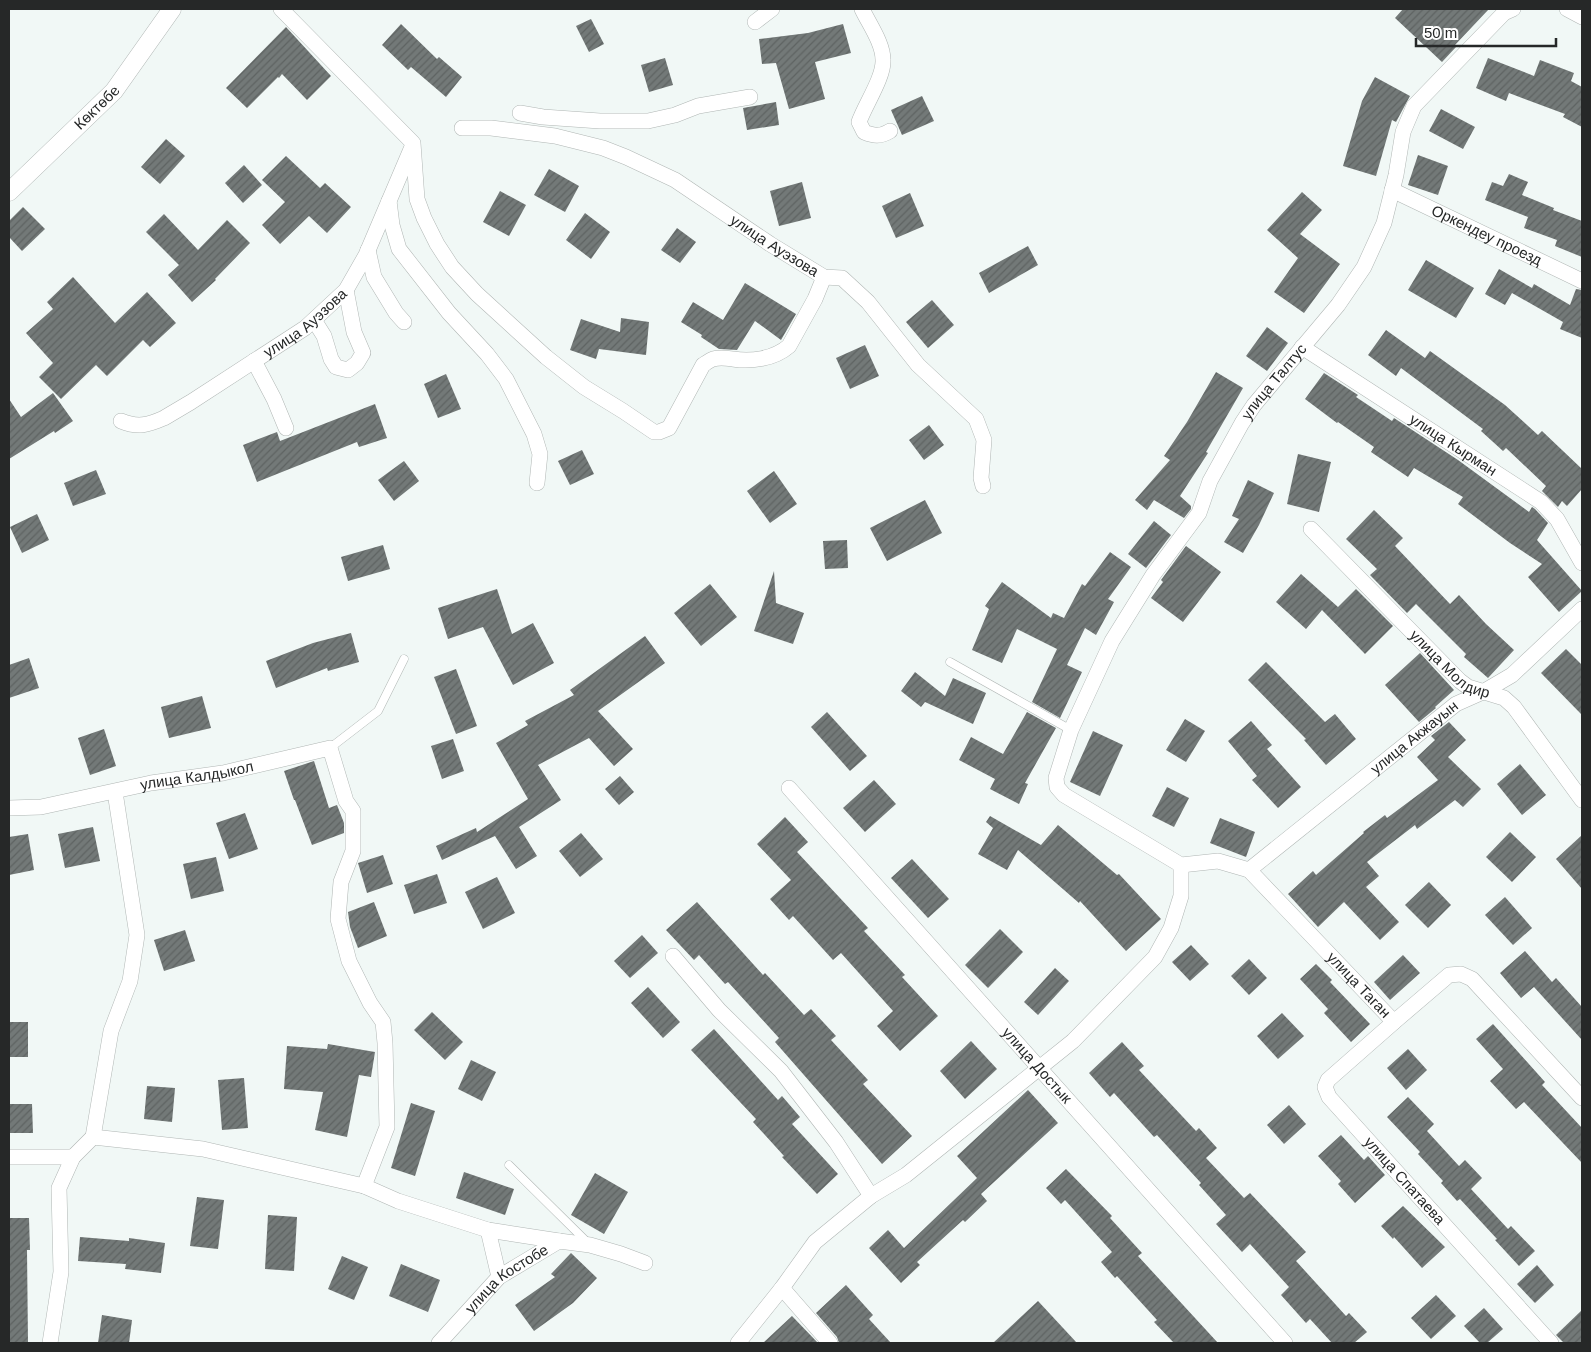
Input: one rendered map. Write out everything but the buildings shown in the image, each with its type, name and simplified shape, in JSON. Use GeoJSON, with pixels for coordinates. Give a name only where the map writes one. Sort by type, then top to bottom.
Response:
{"type":"FeatureCollection","features":[{"type":"Feature","properties":{"kind":"street","name":"Көктөбе"},"geometry":{"type":"LineString","coordinates":[[9,192],[114,91],[172,9]]}},
{"type":"Feature","properties":{"kind":"street"},"geometry":{"type":"LineString","coordinates":[[282,9],[414,143],[417,199],[432,235],[452,267],[477,294],[546,357],[584,387],[654,432],[669,428],[703,365],[712,359],[723,357],[744,360],[764,358],[789,346],[815,299],[824,277]]}},
{"type":"Feature","properties":{"kind":"street"},"geometry":{"type":"LineString","coordinates":[[755,22],[772,9]]}},
{"type":"Feature","properties":{"kind":"street"},"geometry":{"type":"LineString","coordinates":[[862,9],[882,49],[884,60],[876,85],[859,122],[864,132],[874,136],[890,132]]}},
{"type":"Feature","properties":{"kind":"street","name":"улица Талтус"},"geometry":{"type":"LineString","coordinates":[[1182,865],[1064,795],[1057,787],[1056,778],[1071,730],[1112,641],[1153,575],[1199,513],[1210,481],[1242,422],[1254,405],[1338,305],[1364,267],[1384,223],[1403,132],[1414,106],[1504,13],[1513,9]]}},
{"type":"Feature","properties":{"kind":"street"},"geometry":{"type":"LineString","coordinates":[[1568,9],[1582,17]]}},
{"type":"Feature","properties":{"kind":"street"},"geometry":{"type":"LineString","coordinates":[[520,113],[543,117],[600,121],[648,121],[675,115],[698,106],[750,97]]}},
{"type":"Feature","properties":{"kind":"street","name":"улица Ауэзова"},"geometry":{"type":"LineString","coordinates":[[462,128],[491,128],[555,136],[603,148],[645,165],[675,180],[770,244],[824,277],[842,278],[868,302],[918,365],[976,419],[984,440],[981,478],[983,486]]}},
{"type":"Feature","properties":{"kind":"street","name":"улица Ауэзова"},"geometry":{"type":"LineString","coordinates":[[121,422],[131,425],[147,425],[164,418],[305,328],[346,290],[368,250],[414,143]]}},
{"type":"Feature","properties":{"kind":"street","name":"Оркендеу проезд"},"geometry":{"type":"LineString","coordinates":[[1392,190],[1582,281]]}},
{"type":"Feature","properties":{"kind":"street"},"geometry":{"type":"LineString","coordinates":[[389,200],[392,225],[399,248],[450,313],[487,354],[509,386],[534,434],[540,454],[537,483]]}},
{"type":"Feature","properties":{"kind":"street"},"geometry":{"type":"LineString","coordinates":[[368,250],[374,276],[391,306],[404,322]]}},
{"type":"Feature","properties":{"kind":"street"},"geometry":{"type":"LineString","coordinates":[[314,320],[324,336],[331,359],[336,367],[348,370],[357,363],[363,353],[354,332],[346,290]]}},
{"type":"Feature","properties":{"kind":"street","name":"улица Кырман"},"geometry":{"type":"LineString","coordinates":[[1302,347],[1542,502],[1557,519],[1582,563]]}},
{"type":"Feature","properties":{"kind":"street"},"geometry":{"type":"LineString","coordinates":[[254,361],[274,399],[286,428]]}},
{"type":"Feature","properties":{"kind":"street","name":"улица Молдир"},"geometry":{"type":"LineString","coordinates":[[1311,529],[1460,681],[1468,687],[1504,698],[1514,707],[1582,800]]}},
{"type":"Feature","properties":{"kind":"street","name":"улица Акжауын"},"geometry":{"type":"LineString","coordinates":[[1249,870],[1456,704],[1512,676],[1582,609]]}},
{"type":"Feature","properties":{"kind":"street"},"geometry":{"type":"LineString","coordinates":[[330,748],[346,801],[353,811],[353,851],[341,882],[338,919],[349,961],[370,1003],[383,1022],[385,1043],[387,1127],[364,1186]]}},
{"type":"Feature","properties":{"kind":"street","name":"улица Калдыкол"},"geometry":{"type":"LineString","coordinates":[[9,808],[41,807],[151,783],[222,773],[330,748]]}},
{"type":"Feature","properties":{"kind":"street","name":"улица Достык"},"geometry":{"type":"LineString","coordinates":[[789,788],[1285,1343]]}},
{"type":"Feature","properties":{"kind":"street"},"geometry":{"type":"LineString","coordinates":[[50,1343],[61,1272],[59,1188],[73,1157],[94,1137],[111,1031],[130,981],[137,935],[115,792]]}},
{"type":"Feature","properties":{"kind":"street"},"geometry":{"type":"LineString","coordinates":[[738,1343],[782,1288],[815,1242],[871,1196],[906,1175],[1073,1041],[1155,957],[1171,928],[1181,896],[1182,865],[1218,861],[1249,870]]}},
{"type":"Feature","properties":{"kind":"street","name":"улица Таган"},"geometry":{"type":"LineString","coordinates":[[1249,870],[1394,1022],[1449,975],[1461,974],[1472,979],[1582,1098]]}},
{"type":"Feature","properties":{"kind":"street"},"geometry":{"type":"LineString","coordinates":[[673,956],[719,1010],[781,1072],[836,1142],[871,1196]]}},
{"type":"Feature","properties":{"kind":"street","name":"улица Спатаева"},"geometry":{"type":"LineString","coordinates":[[1394,1022],[1328,1080],[1325,1088],[1329,1096],[1551,1343]]}},
{"type":"Feature","properties":{"kind":"street"},"geometry":{"type":"LineString","coordinates":[[94,1137],[203,1149],[364,1186],[398,1201],[488,1230],[559,1242]]}},
{"type":"Feature","properties":{"kind":"street"},"geometry":{"type":"LineString","coordinates":[[9,1157],[73,1157]]}},
{"type":"Feature","properties":{"kind":"street"},"geometry":{"type":"LineString","coordinates":[[488,1230],[499,1277]]}},
{"type":"Feature","properties":{"kind":"street","name":"улица Костобе"},"geometry":{"type":"LineString","coordinates":[[439,1343],[499,1277],[559,1242],[590,1245],[621,1254],[645,1264]]}},
{"type":"Feature","properties":{"kind":"street"},"geometry":{"type":"LineString","coordinates":[[782,1288],[830,1343]]}},
{"type":"Feature","properties":{"kind":"lane"},"geometry":{"type":"LineString","coordinates":[[330,748],[378,711],[404,659]]}},
{"type":"Feature","properties":{"kind":"lane"},"geometry":{"type":"LineString","coordinates":[[950,662],[1071,730]]}},
{"type":"Feature","properties":{"kind":"lane"},"geometry":{"type":"LineString","coordinates":[[510,1165],[590,1245]]}}]}
